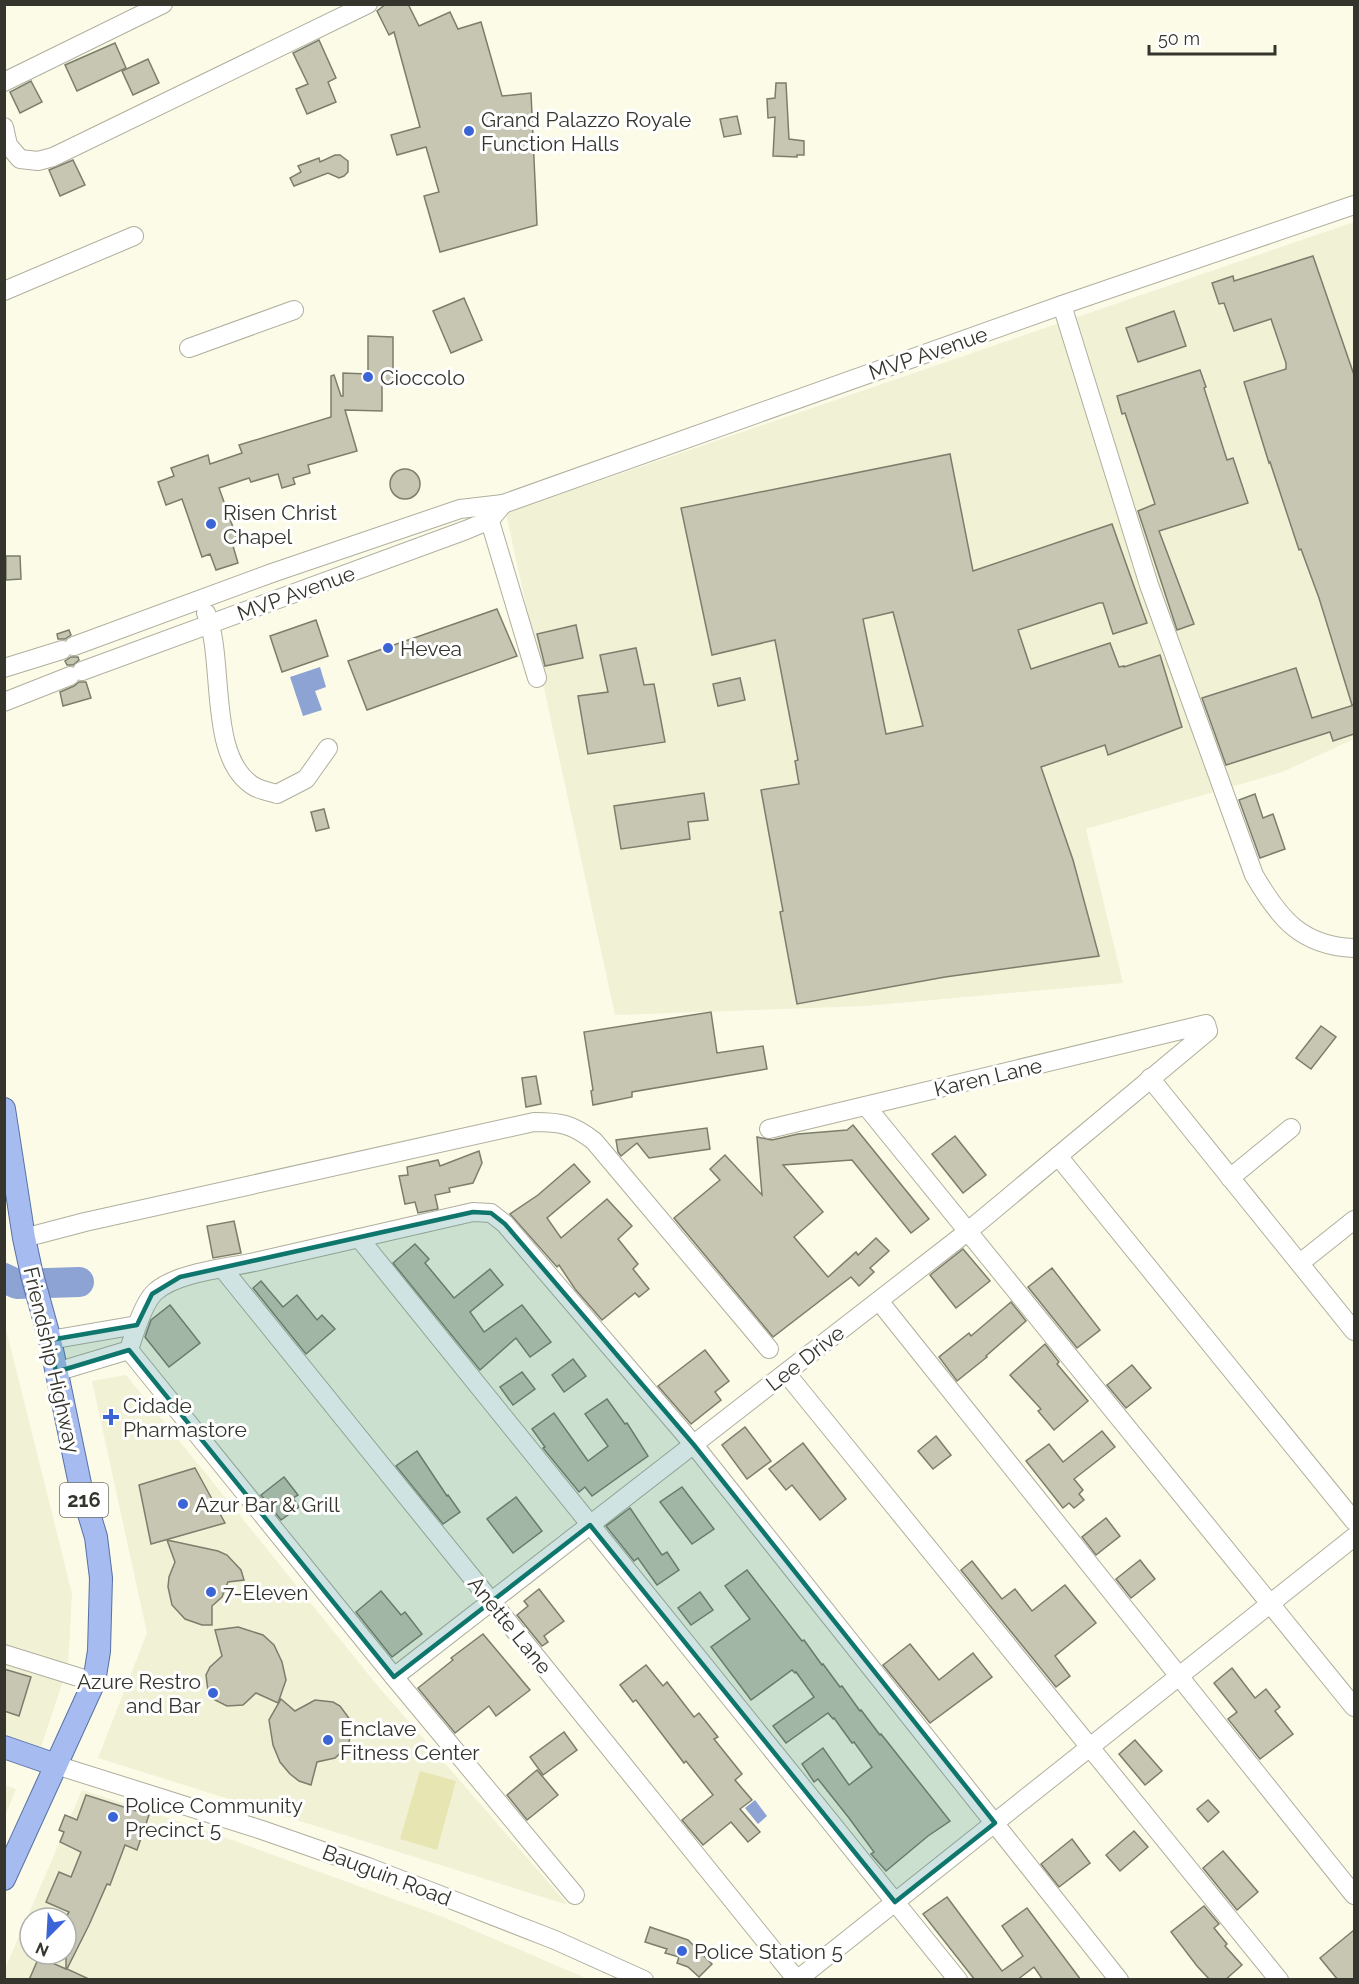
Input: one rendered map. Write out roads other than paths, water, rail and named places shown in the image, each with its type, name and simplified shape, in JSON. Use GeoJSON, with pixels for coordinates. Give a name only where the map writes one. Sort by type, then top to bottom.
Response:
{"type":"FeatureCollection","features":[{"type":"Feature","properties":{"kind":"main road","name":"Friendship Highway"},"geometry":{"type":"LineString","coordinates":[[4,1109],[24,1238],[47,1329],[80,1484],[96,1537],[100,1578],[99,1651],[94,1682],[4,1879]]}},
{"type":"Feature","properties":{"kind":"main road"},"geometry":{"type":"LineString","coordinates":[[29,1756],[45,1754],[69,1734]]}},
{"type":"Feature","properties":{"kind":"main road"},"geometry":{"type":"LineString","coordinates":[[4,1747],[56,1765]]}},
{"type":"Feature","properties":{"kind":"main road"},"geometry":{"type":"LineString","coordinates":[[29,1756],[39,1781],[40,1801]]}},
{"type":"Feature","properties":{"kind":"street"},"geometry":{"type":"LineString","coordinates":[[4,82],[163,4]]}},
{"type":"Feature","properties":{"kind":"street"},"geometry":{"type":"LineString","coordinates":[[4,127],[8,145],[20,159],[38,161],[53,157],[368,4]]}},
{"type":"Feature","properties":{"kind":"street","name":"MVP Avenue"},"geometry":{"type":"LineString","coordinates":[[4,702],[466,530],[493,510],[1062,306],[1354,205]]}},
{"type":"Feature","properties":{"kind":"street"},"geometry":{"type":"LineString","coordinates":[[4,291],[134,236]]}},
{"type":"Feature","properties":{"kind":"street"},"geometry":{"type":"LineString","coordinates":[[1062,306],[1149,585],[1254,874],[1272,906],[1288,923],[1308,938],[1335,947],[1354,948]]}},
{"type":"Feature","properties":{"kind":"street"},"geometry":{"type":"LineString","coordinates":[[189,348],[294,310]]}},
{"type":"Feature","properties":{"kind":"street"},"geometry":{"type":"LineString","coordinates":[[460,509],[466,530]]}},
{"type":"Feature","properties":{"kind":"street","name":"MVP Avenue"},"geometry":{"type":"LineString","coordinates":[[4,668],[68,648],[272,573],[460,509],[493,510]]}},
{"type":"Feature","properties":{"kind":"street"},"geometry":{"type":"LineString","coordinates":[[493,510],[537,678]]}},
{"type":"Feature","properties":{"kind":"street"},"geometry":{"type":"LineString","coordinates":[[272,573],[281,598]]}},
{"type":"Feature","properties":{"kind":"street"},"geometry":{"type":"LineString","coordinates":[[201,601],[211,624],[219,710],[229,752],[237,771],[254,786],[277,794],[306,779],[328,748]]}},
{"type":"Feature","properties":{"kind":"street"},"geometry":{"type":"LineString","coordinates":[[103,635],[113,660]]}},
{"type":"Feature","properties":{"kind":"street","name":"Lee Drive"},"geometry":{"type":"LineString","coordinates":[[394,1677],[967,1232],[1207,1028]]}},
{"type":"Feature","properties":{"kind":"street","name":"Karen Lane"},"geometry":{"type":"LineString","coordinates":[[769,1129],[1207,1028]]}},
{"type":"Feature","properties":{"kind":"street"},"geometry":{"type":"LineString","coordinates":[[1150,1078],[1354,1331]]}},
{"type":"Feature","properties":{"kind":"street"},"geometry":{"type":"LineString","coordinates":[[866,1106],[1354,1707]]}},
{"type":"Feature","properties":{"kind":"street"},"geometry":{"type":"LineString","coordinates":[[24,1238],[86,1222],[534,1122],[558,1122],[578,1129],[594,1141],[769,1349]]}},
{"type":"Feature","properties":{"kind":"street"},"geometry":{"type":"LineString","coordinates":[[1230,1178],[1291,1128]]}},
{"type":"Feature","properties":{"kind":"street"},"geometry":{"type":"LineString","coordinates":[[1058,1156],[1354,1521]]}},
{"type":"Feature","properties":{"kind":"street"},"geometry":{"type":"LineString","coordinates":[[129,1350],[137,1325],[152,1294],[180,1277],[473,1212],[491,1213],[505,1224],[694,1444],[1119,1980]]}},
{"type":"Feature","properties":{"kind":"street"},"geometry":{"type":"LineString","coordinates":[[1300,1263],[1354,1220]]}},
{"type":"Feature","properties":{"kind":"street"},"geometry":{"type":"LineString","coordinates":[[359,1238],[958,1980]]}},
{"type":"Feature","properties":{"kind":"street","name":"Anette Lane"},"geometry":{"type":"LineString","coordinates":[[223,1269],[797,1980]]}},
{"type":"Feature","properties":{"kind":"street"},"geometry":{"type":"LineString","coordinates":[[879,1301],[1354,1895]]}},
{"type":"Feature","properties":{"kind":"street"},"geometry":{"type":"LineString","coordinates":[[47,1329],[80,1335],[137,1325]]}},
{"type":"Feature","properties":{"kind":"street"},"geometry":{"type":"LineString","coordinates":[[80,1335],[87,1362]]}},
{"type":"Feature","properties":{"kind":"street"},"geometry":{"type":"LineString","coordinates":[[56,1372],[129,1350]]}},
{"type":"Feature","properties":{"kind":"street"},"geometry":{"type":"LineString","coordinates":[[129,1350],[394,1677],[575,1895]]}},
{"type":"Feature","properties":{"kind":"street"},"geometry":{"type":"LineString","coordinates":[[786,1373],[1279,1980]]}},
{"type":"Feature","properties":{"kind":"street"},"geometry":{"type":"LineString","coordinates":[[797,1980],[1354,1537]]}},
{"type":"Feature","properties":{"kind":"street"},"geometry":{"type":"LineString","coordinates":[[4,1654],[94,1682]]}},
{"type":"Feature","properties":{"kind":"street","name":"Bauguin Road"},"geometry":{"type":"LineString","coordinates":[[56,1765],[262,1830],[368,1868],[555,1940],[644,1980]]}},
{"type":"Feature","properties":{"kind":"water"},"geometry":{"type":"Polygon","coordinates":[[[320,667],[326,687],[315,691],[322,710],[303,716],[290,677],[320,667]]]}},
{"type":"Feature","properties":{"kind":"water"},"geometry":{"type":"Polygon","coordinates":[[[755,1800],[767,1816],[758,1824],[745,1808],[755,1800]]]}},
{"type":"Feature","properties":{"kind":"waterway"},"geometry":{"type":"LineString","coordinates":[[4,1278],[17,1284],[79,1282]]}},
{"type":"Feature","properties":{"kind":"place","name":"Grand Palazzo Royale Function Halls"},"geometry":{"type":"Point","coordinates":[469,131]}},
{"type":"Feature","properties":{"kind":"place","name":"Cioccolo"},"geometry":{"type":"Point","coordinates":[368,377]}},
{"type":"Feature","properties":{"kind":"place","name":"Risen Christ Chapel"},"geometry":{"type":"Point","coordinates":[211,524]}},
{"type":"Feature","properties":{"kind":"place","name":"Hevea"},"geometry":{"type":"Point","coordinates":[388,648]}},
{"type":"Feature","properties":{"kind":"place","name":"Cidade Pharmastore"},"geometry":{"type":"Point","coordinates":[111,1417]}},
{"type":"Feature","properties":{"kind":"place","name":"Azur Bar & Grill"},"geometry":{"type":"Point","coordinates":[183,1504]}},
{"type":"Feature","properties":{"kind":"place","name":"7-Eleven"},"geometry":{"type":"Point","coordinates":[211,1592]}},
{"type":"Feature","properties":{"kind":"place","name":"Azure Restro and Bar"},"geometry":{"type":"Point","coordinates":[213,1693]}},
{"type":"Feature","properties":{"kind":"place","name":"Enclave Fitness Center"},"geometry":{"type":"Point","coordinates":[328,1740]}},
{"type":"Feature","properties":{"kind":"place","name":"Police Community Precinct 5"},"geometry":{"type":"Point","coordinates":[113,1817]}},
{"type":"Feature","properties":{"kind":"place","name":"Police Station 5"},"geometry":{"type":"Point","coordinates":[682,1951]}}]}
